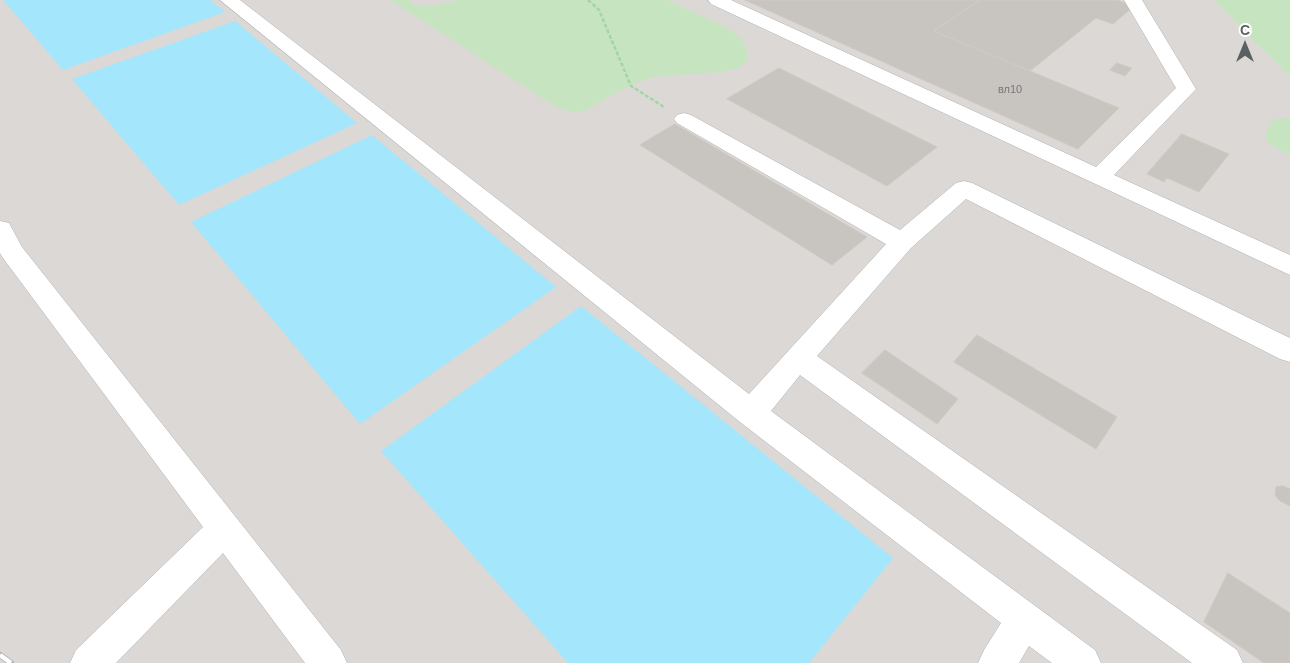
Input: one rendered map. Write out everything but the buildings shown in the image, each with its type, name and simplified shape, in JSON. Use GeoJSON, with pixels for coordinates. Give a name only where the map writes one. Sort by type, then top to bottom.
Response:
{"type":"FeatureCollection","features":[{"type":"Feature","properties":{"kind":"lane"},"geometry":{"type":"LineString","coordinates":[[229,0],[751,413],[1082,663]]}},
{"type":"Feature","properties":{"kind":"lane"},"geometry":{"type":"LineString","coordinates":[[717,0],[1290,266]]}},
{"type":"Feature","properties":{"kind":"lane"},"geometry":{"type":"LineString","coordinates":[[1099,177],[1186,89],[1133,0]]}},
{"type":"Feature","properties":{"kind":"lane"},"geometry":{"type":"LineString","coordinates":[[684,119],[902,242]]}},
{"type":"Feature","properties":{"kind":"lane"},"geometry":{"type":"LineString","coordinates":[[751,413],[902,242],[964,188],[1290,351]]}},
{"type":"Feature","properties":{"kind":"lane"},"geometry":{"type":"LineString","coordinates":[[1,233],[12,252],[328,663]]}},
{"type":"Feature","properties":{"kind":"lane"},"geometry":{"type":"LineString","coordinates":[[798,358],[1224,663]]}},
{"type":"Feature","properties":{"kind":"lane"},"geometry":{"type":"LineString","coordinates":[[89,663],[224,528]]}},
{"type":"Feature","properties":{"kind":"lane"},"geometry":{"type":"LineString","coordinates":[[996,663],[1025,619]]}},
{"type":"Feature","properties":{"kind":"path"},"geometry":{"type":"LineString","coordinates":[[588,0],[599,10],[631,86],[684,119]]}},
{"type":"Feature","properties":{"kind":"shaded area"},"geometry":{"type":"Polygon","coordinates":[[[0,0],[1290,0],[1290,663],[0,663],[0,0]]]}},
{"type":"Feature","properties":{"kind":"green space"},"geometry":{"type":"Polygon","coordinates":[[[390,0],[408,0],[414,5],[434,5],[459,0],[667,0],[726,27],[742,39],[747,52],[747,60],[739,68],[722,72],[659,76],[641,81],[615,93],[585,111],[570,112],[556,107],[390,0]]]}},
{"type":"Feature","properties":{"kind":"green space"},"geometry":{"type":"Polygon","coordinates":[[[1214,0],[1290,0],[1290,77],[1214,0]]]}},
{"type":"Feature","properties":{"kind":"green space"},"geometry":{"type":"Polygon","coordinates":[[[1290,118],[1290,156],[1268,143],[1265,133],[1274,119],[1290,118]]]}},
{"type":"Feature","properties":{"kind":"water"},"geometry":{"type":"Polygon","coordinates":[[[3,0],[210,0],[225,12],[63,70],[3,0]]]}},
{"type":"Feature","properties":{"kind":"water"},"geometry":{"type":"Polygon","coordinates":[[[235,21],[357,123],[179,205],[72,79],[235,21]]]}},
{"type":"Feature","properties":{"kind":"water"},"geometry":{"type":"Polygon","coordinates":[[[372,135],[556,287],[360,424],[191,222],[372,135]]]}},
{"type":"Feature","properties":{"kind":"water"},"geometry":{"type":"Polygon","coordinates":[[[581,306],[893,558],[809,663],[568,663],[381,451],[581,306]]]}},
{"type":"Feature","properties":{"kind":"railway"},"geometry":{"type":"LineString","coordinates":[[0,655],[11,663]]}}]}
